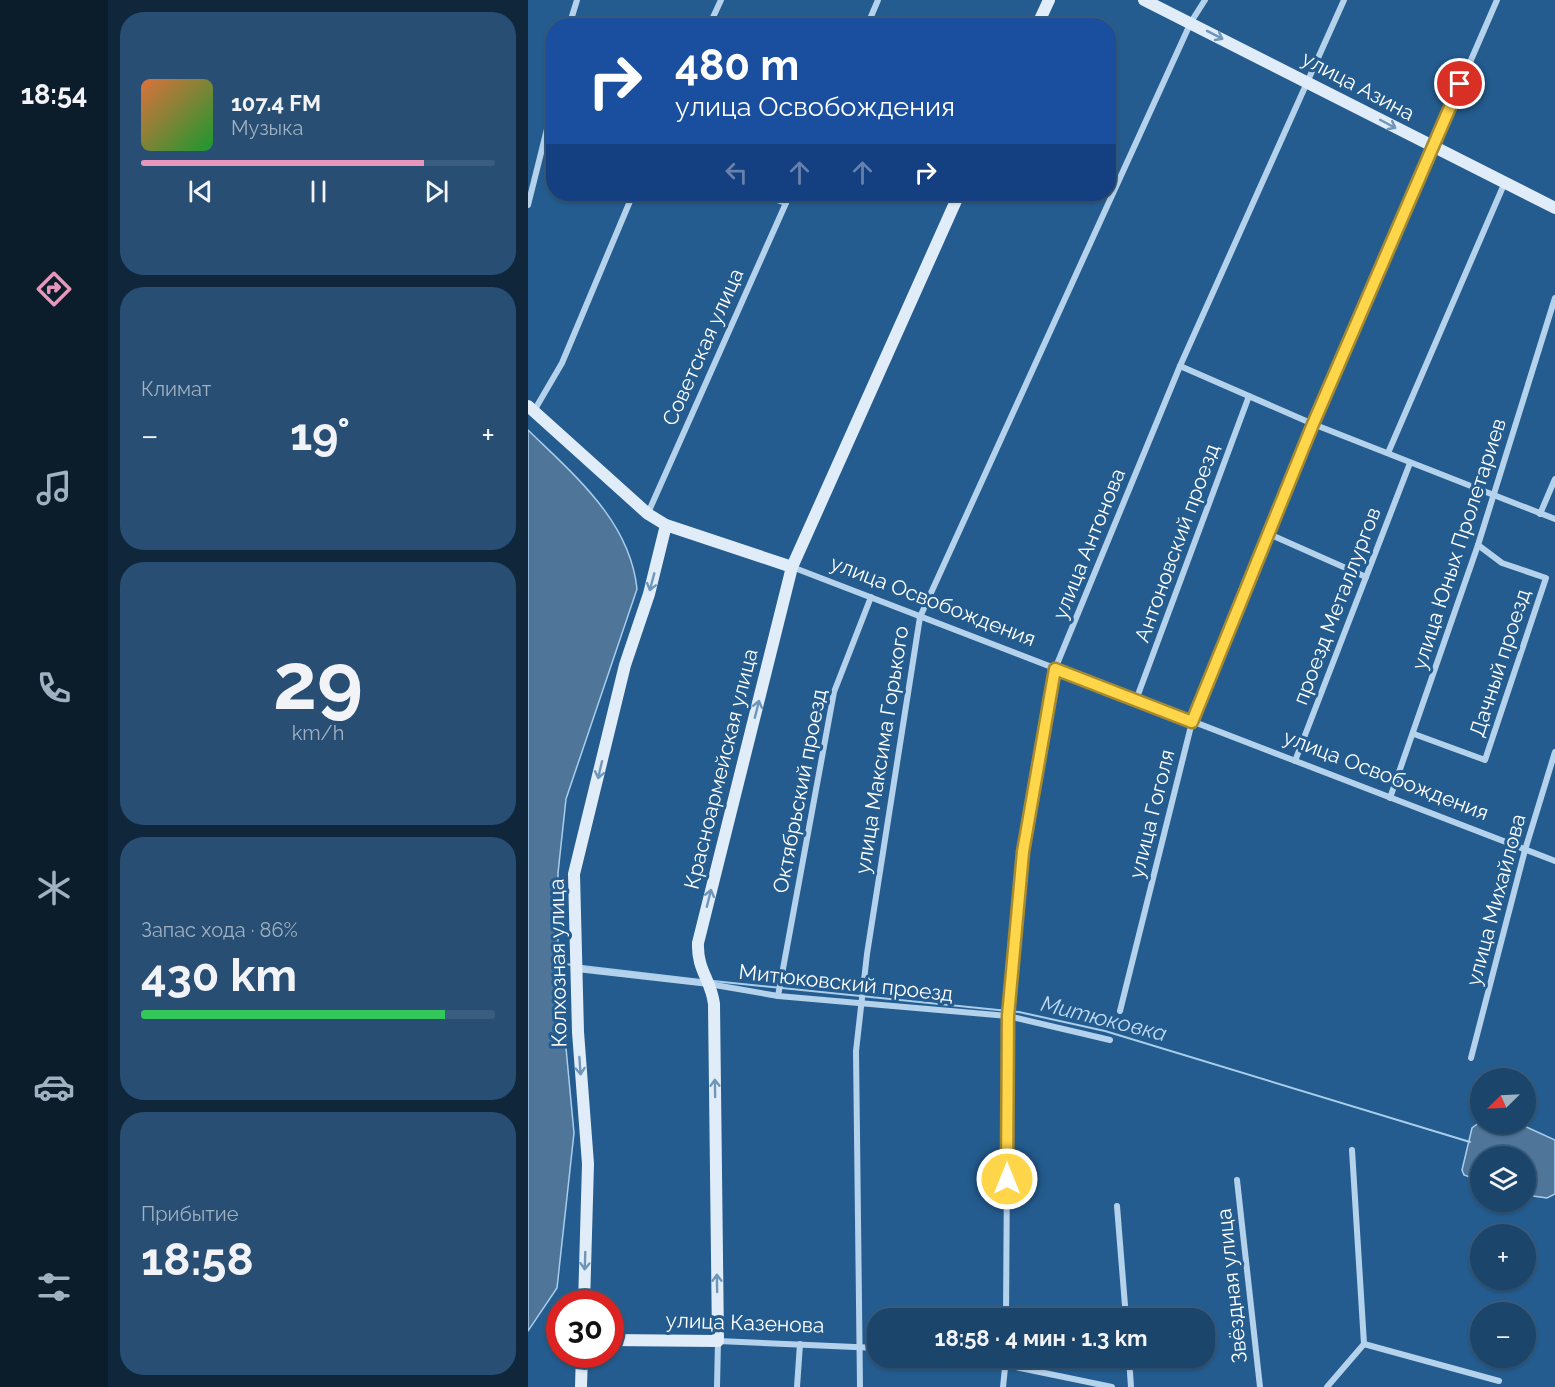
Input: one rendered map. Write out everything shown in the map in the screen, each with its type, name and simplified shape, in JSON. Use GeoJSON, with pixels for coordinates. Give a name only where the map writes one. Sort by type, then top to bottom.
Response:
{"type":"FeatureCollection","features":[{"type":"Feature","properties":{"kind":"street"},"geometry":{"type":"LineString","coordinates":[[572,18],[578,0]]}},
{"type":"Feature","properties":{"kind":"street"},"geometry":{"type":"LineString","coordinates":[[713,18],[721,0]]}},
{"type":"Feature","properties":{"kind":"street"},"geometry":{"type":"LineString","coordinates":[[870,18],[878,0]]}},
{"type":"Feature","properties":{"kind":"street"},"geometry":{"type":"LineString","coordinates":[[1041,18],[1049,0]]}},
{"type":"Feature","properties":{"kind":"street","name":"улица Азина"},"geometry":{"type":"LineString","coordinates":[[1144,0],[1555,208]]}},
{"type":"Feature","properties":{"kind":"street","name":"улица Максима Горького"},"geometry":{"type":"LineString","coordinates":[[1116,187],[1191,22],[1204,0]]}},
{"type":"Feature","properties":{"kind":"street","name":"улица Антонова"},"geometry":{"type":"LineString","coordinates":[[1006,1308],[1008,1016],[1023,852],[1055,669],[1180,366],[1344,0]]}},
{"type":"Feature","properties":{"kind":"street","name":"улица Гоголя"},"geometry":{"type":"LineString","coordinates":[[1120,1011],[1192,722],[1313,424],[1497,0]]}},
{"type":"Feature","properties":{"kind":"street"},"geometry":{"type":"LineString","coordinates":[[528,205],[546,146]]}},
{"type":"Feature","properties":{"kind":"street"},"geometry":{"type":"LineString","coordinates":[[1388,453],[1505,182]]}},
{"type":"Feature","properties":{"kind":"street"},"geometry":{"type":"LineString","coordinates":[[531,409],[562,363],[630,201]]}},
{"type":"Feature","properties":{"kind":"street"},"geometry":{"type":"LineString","coordinates":[[780,201],[786,203]]}},
{"type":"Feature","properties":{"kind":"street","name":"Красноармейская улица"},"geometry":{"type":"LineString","coordinates":[[717,1387],[714,1004],[709,984],[701,972],[698,943],[792,567],[956,201]]}},
{"type":"Feature","properties":{"kind":"street","name":"улица Максима Горького"},"geometry":{"type":"LineString","coordinates":[[860,1387],[856,1051],[895,768],[920,617],[1109,201]]}},
{"type":"Feature","properties":{"kind":"street","name":"Советская улица"},"geometry":{"type":"LineString","coordinates":[[648,514],[786,203]]}},
{"type":"Feature","properties":{"kind":"street","name":"улица Юных Пролетариев"},"geometry":{"type":"LineString","coordinates":[[1390,798],[1478,544],[1555,298]]}},
{"type":"Feature","properties":{"kind":"street"},"geometry":{"type":"LineString","coordinates":[[1180,366],[1313,424],[1555,519]]}},
{"type":"Feature","properties":{"kind":"street","name":"Антоновский проезд"},"geometry":{"type":"LineString","coordinates":[[1136,700],[1249,396]]}},
{"type":"Feature","properties":{"kind":"street","name":"улица Освобождения"},"geometry":{"type":"LineString","coordinates":[[531,409],[648,514],[666,525],[792,567],[1555,861]]}},
{"type":"Feature","properties":{"kind":"street","name":"проезд Металлургов"},"geometry":{"type":"LineString","coordinates":[[1295,761],[1410,463]]}},
{"type":"Feature","properties":{"kind":"street"},"geometry":{"type":"LineString","coordinates":[[1540,514],[1555,478]]}},
{"type":"Feature","properties":{"kind":"street","name":"Колхозная улица"},"geometry":{"type":"LineString","coordinates":[[584,1290],[588,1164],[578,1032],[573,874],[625,665],[649,594],[666,525]]}},
{"type":"Feature","properties":{"kind":"street"},"geometry":{"type":"LineString","coordinates":[[1269,534],[1366,577]]}},
{"type":"Feature","properties":{"kind":"street","name":"Дачный проезд"},"geometry":{"type":"LineString","coordinates":[[1414,734],[1485,760],[1546,578],[1502,563],[1478,544]]}},
{"type":"Feature","properties":{"kind":"street","name":"Октябрьский проезд"},"geometry":{"type":"LineString","coordinates":[[778,996],[834,692],[871,597]]}},
{"type":"Feature","properties":{"kind":"street","name":"улица Михайлова"},"geometry":{"type":"LineString","coordinates":[[1471,1058],[1525,849],[1555,752]]}},
{"type":"Feature","properties":{"kind":"street","name":"Митюковский проезд"},"geometry":{"type":"LineString","coordinates":[[576,969],[709,984],[778,996],[862,1001],[1008,1016],[1110,1040]]}},
{"type":"Feature","properties":{"kind":"street"},"geometry":{"type":"LineString","coordinates":[[1327,1387],[1364,1344],[1352,1150]]}},
{"type":"Feature","properties":{"kind":"street","name":"Звёздная улица"},"geometry":{"type":"LineString","coordinates":[[1237,1180],[1260,1387]]}},
{"type":"Feature","properties":{"kind":"street"},"geometry":{"type":"LineString","coordinates":[[1117,1206],[1125,1308]]}},
{"type":"Feature","properties":{"kind":"street","name":"улица Казенова"},"geometry":{"type":"LineString","coordinates":[[624,1340],[867,1347]]}},
{"type":"Feature","properties":{"kind":"street"},"geometry":{"type":"LineString","coordinates":[[797,1387],[800,1344]]}},
{"type":"Feature","properties":{"kind":"street"},"geometry":{"type":"LineString","coordinates":[[1364,1344],[1499,1381]]}},
{"type":"Feature","properties":{"kind":"street"},"geometry":{"type":"LineString","coordinates":[[581,1387],[582,1368]]}},
{"type":"Feature","properties":{"kind":"street"},"geometry":{"type":"LineString","coordinates":[[1003,1387],[1005,1368]]}},
{"type":"Feature","properties":{"kind":"street"},"geometry":{"type":"LineString","coordinates":[[1035,1368],[1112,1387]]}},
{"type":"Feature","properties":{"kind":"street"},"geometry":{"type":"LineString","coordinates":[[1130,1368],[1131,1387]]}},
{"type":"Feature","properties":{"kind":"water"},"geometry":{"type":"Polygon","coordinates":[[[528,430],[598,501],[612,521],[624,542],[637,589],[566,799],[558,873],[558,963],[574,1133],[557,1288],[546,1290],[546,1304],[528,1331],[528,430]]]}},
{"type":"Feature","properties":{"kind":"water"},"geometry":{"type":"Polygon","coordinates":[[[1536,1131],[1555,1140],[1555,1194],[1547,1198],[1536,1196],[1536,1146],[1470,1146],[1470,1177],[1464,1175],[1462,1170],[1471,1134],[1536,1134],[1536,1131]]]}},
{"type":"Feature","properties":{"kind":"waterway","name":"Митюковка"},"geometry":{"type":"LineString","coordinates":[[558,963],[573,965]]}},
{"type":"Feature","properties":{"kind":"waterway","name":"Митюковка"},"geometry":{"type":"LineString","coordinates":[[582,966],[701,980]]}},
{"type":"Feature","properties":{"kind":"waterway","name":"Митюковка"},"geometry":{"type":"LineString","coordinates":[[713,981],[1019,1012],[1105,1031],[1470,1142]]}},
{"type":"Feature","properties":{"kind":"route"},"geometry":{"type":"LineString","coordinates":[[1007,1179],[1008,1016],[1023,852],[1055,669],[1192,722],[1313,424],[1460,84]]}}]}
